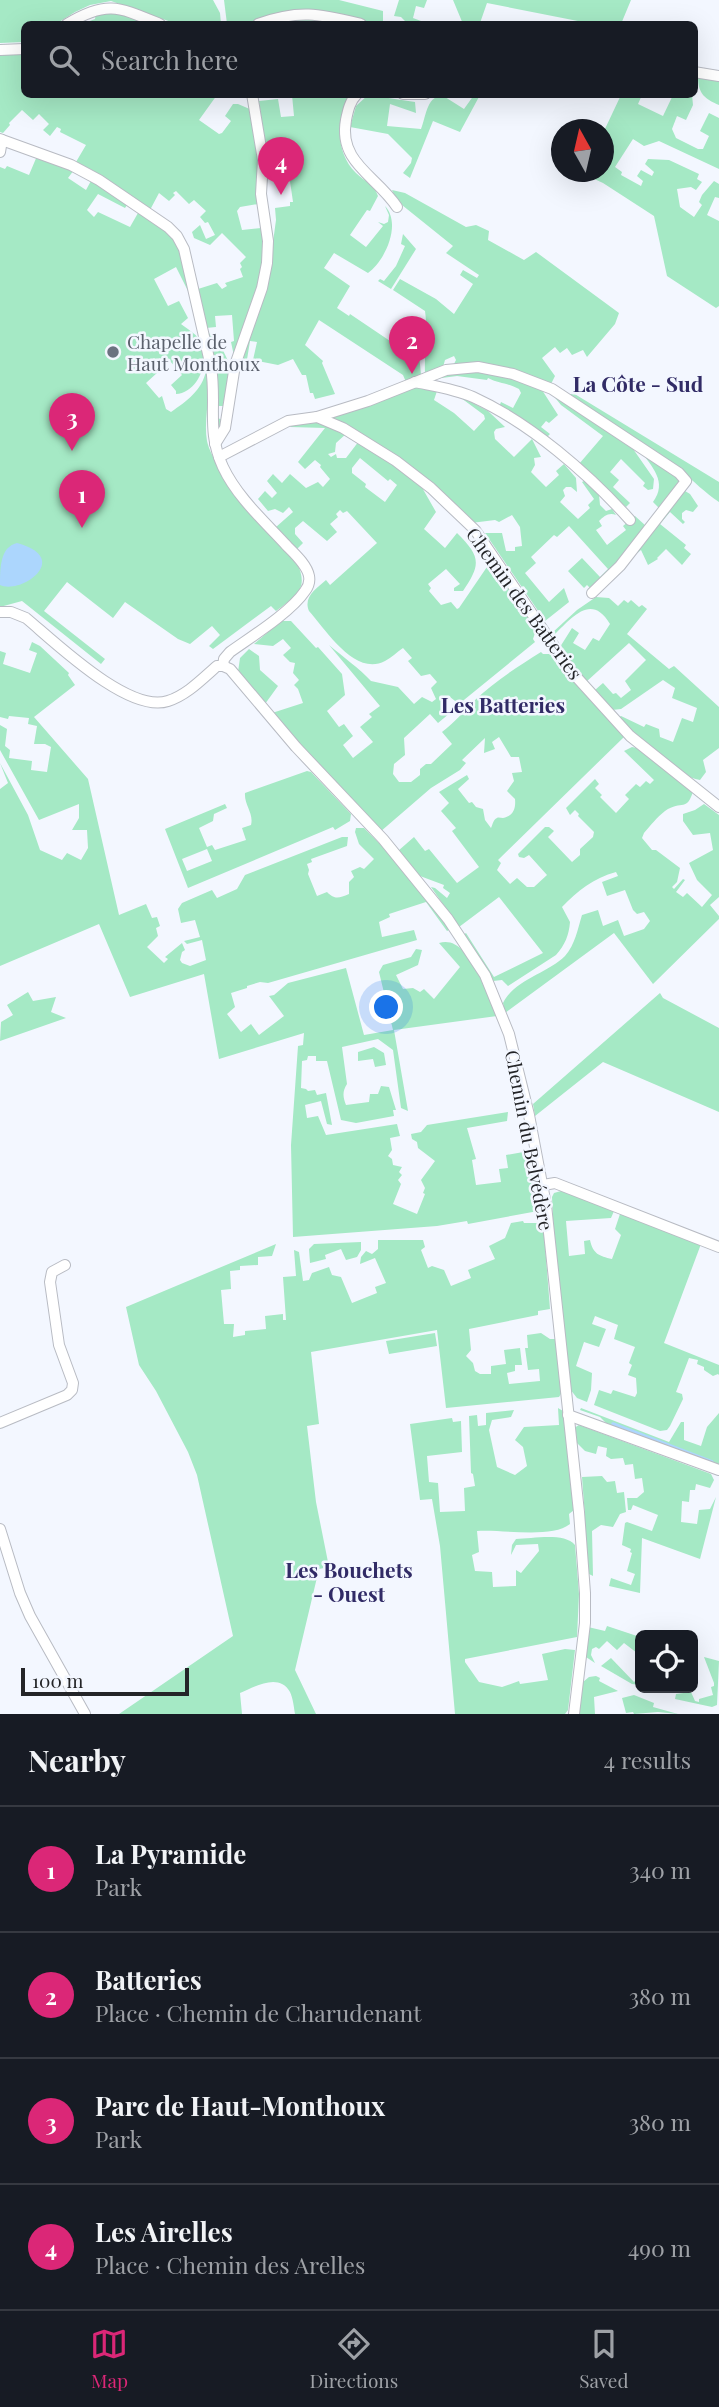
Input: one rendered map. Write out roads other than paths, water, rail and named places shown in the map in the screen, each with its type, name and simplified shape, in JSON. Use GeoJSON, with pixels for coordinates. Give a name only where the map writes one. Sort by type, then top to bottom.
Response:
{"type":"FeatureCollection","features":[{"type":"Feature","properties":{"kind":"street"},"geometry":{"type":"LineString","coordinates":[[71,21],[86,11],[103,5],[128,10],[153,21]]}},
{"type":"Feature","properties":{"kind":"street"},"geometry":{"type":"LineString","coordinates":[[267,21],[306,13],[346,21]]}},
{"type":"Feature","properties":{"kind":"street"},"geometry":{"type":"LineString","coordinates":[[0,50],[21,49]]}},
{"type":"Feature","properties":{"kind":"street"},"geometry":{"type":"LineString","coordinates":[[698,72],[719,76]]}},
{"type":"Feature","properties":{"kind":"street"},"geometry":{"type":"LineString","coordinates":[[215,444],[225,428],[235,365],[262,288],[267,263],[268,233],[261,194],[263,160],[253,98]]}},
{"type":"Feature","properties":{"kind":"street"},"geometry":{"type":"LineString","coordinates":[[355,98],[346,122],[346,147],[356,165],[397,207]]}},
{"type":"Feature","properties":{"kind":"street"},"geometry":{"type":"LineString","coordinates":[[0,152],[1,140],[71,165],[89,174],[168,227],[177,236],[185,255],[214,382],[213,437],[219,457],[241,494],[304,566],[309,578],[306,589],[297,600],[230,652],[224,659],[223,666],[217,666],[178,696],[159,703],[150,703],[110,685],[26,618],[11,612],[0,612]]}},
{"type":"Feature","properties":{"kind":"street"},"geometry":{"type":"LineString","coordinates":[[219,457],[288,421],[317,416],[368,401],[446,370],[465,367],[513,373],[552,389],[679,473],[686,481],[620,566],[592,593]]}},
{"type":"Feature","properties":{"kind":"street"},"geometry":{"type":"LineString","coordinates":[[415,382],[452,389],[473,397],[538,435],[630,520]]}},
{"type":"Feature","properties":{"kind":"street","name":"Chemin des Batteries"},"geometry":{"type":"LineString","coordinates":[[317,416],[343,428],[396,461],[431,488],[475,530],[571,671],[630,736],[719,807]]}},
{"type":"Feature","properties":{"kind":"street","name":"Chemin du Belvédère"},"geometry":{"type":"LineString","coordinates":[[223,666],[230,669],[296,747],[391,849],[448,919],[485,975],[500,1009],[516,1061],[543,1185],[568,1415],[585,1593],[574,1714]]}},
{"type":"Feature","properties":{"kind":"street"},"geometry":{"type":"LineString","coordinates":[[543,1185],[555,1183],[719,1247]]}},
{"type":"Feature","properties":{"kind":"street"},"geometry":{"type":"LineString","coordinates":[[0,1423],[67,1395],[72,1390],[73,1383],[60,1345],[50,1282],[52,1272],[65,1265]]}},
{"type":"Feature","properties":{"kind":"street"},"geometry":{"type":"LineString","coordinates":[[568,1415],[719,1471]]}},
{"type":"Feature","properties":{"kind":"street"},"geometry":{"type":"LineString","coordinates":[[0,1529],[25,1605],[85,1714]]}},
{"type":"Feature","properties":{"kind":"water"},"geometry":{"type":"Polygon","coordinates":[[[17,543],[41,557],[42,566],[29,580],[19,585],[0,585],[4,554],[11,545],[17,543]]]}},
{"type":"Feature","properties":{"kind":"waterway"},"geometry":{"type":"LineString","coordinates":[[613,1424],[712,1462]]}},
{"type":"Feature","properties":{"kind":"place","name":"Les Airelles"},"geometry":{"type":"Point","coordinates":[281,195]}},
{"type":"Feature","properties":{"kind":"place","name":"Chapelle de Haut Monthoux"},"geometry":{"type":"Point","coordinates":[113,352]}},
{"type":"Feature","properties":{"kind":"place","name":"Batteries"},"geometry":{"type":"Point","coordinates":[412,374]}},
{"type":"Feature","properties":{"kind":"place","name":"Parc de Haut-Monthoux"},"geometry":{"type":"Point","coordinates":[72,451]}},
{"type":"Feature","properties":{"kind":"place","name":"La Pyramide"},"geometry":{"type":"Point","coordinates":[82,528]}},
{"type":"Feature","properties":{"kind":"district","name":"La Côte - Sud"},"geometry":{"type":"Point","coordinates":[638,383]}},
{"type":"Feature","properties":{"kind":"district","name":"Les Batteries"},"geometry":{"type":"Point","coordinates":[503,704]}},
{"type":"Feature","properties":{"kind":"district","name":"Les Bouchets - Ouest"},"geometry":{"type":"Point","coordinates":[349,1581]}}]}
